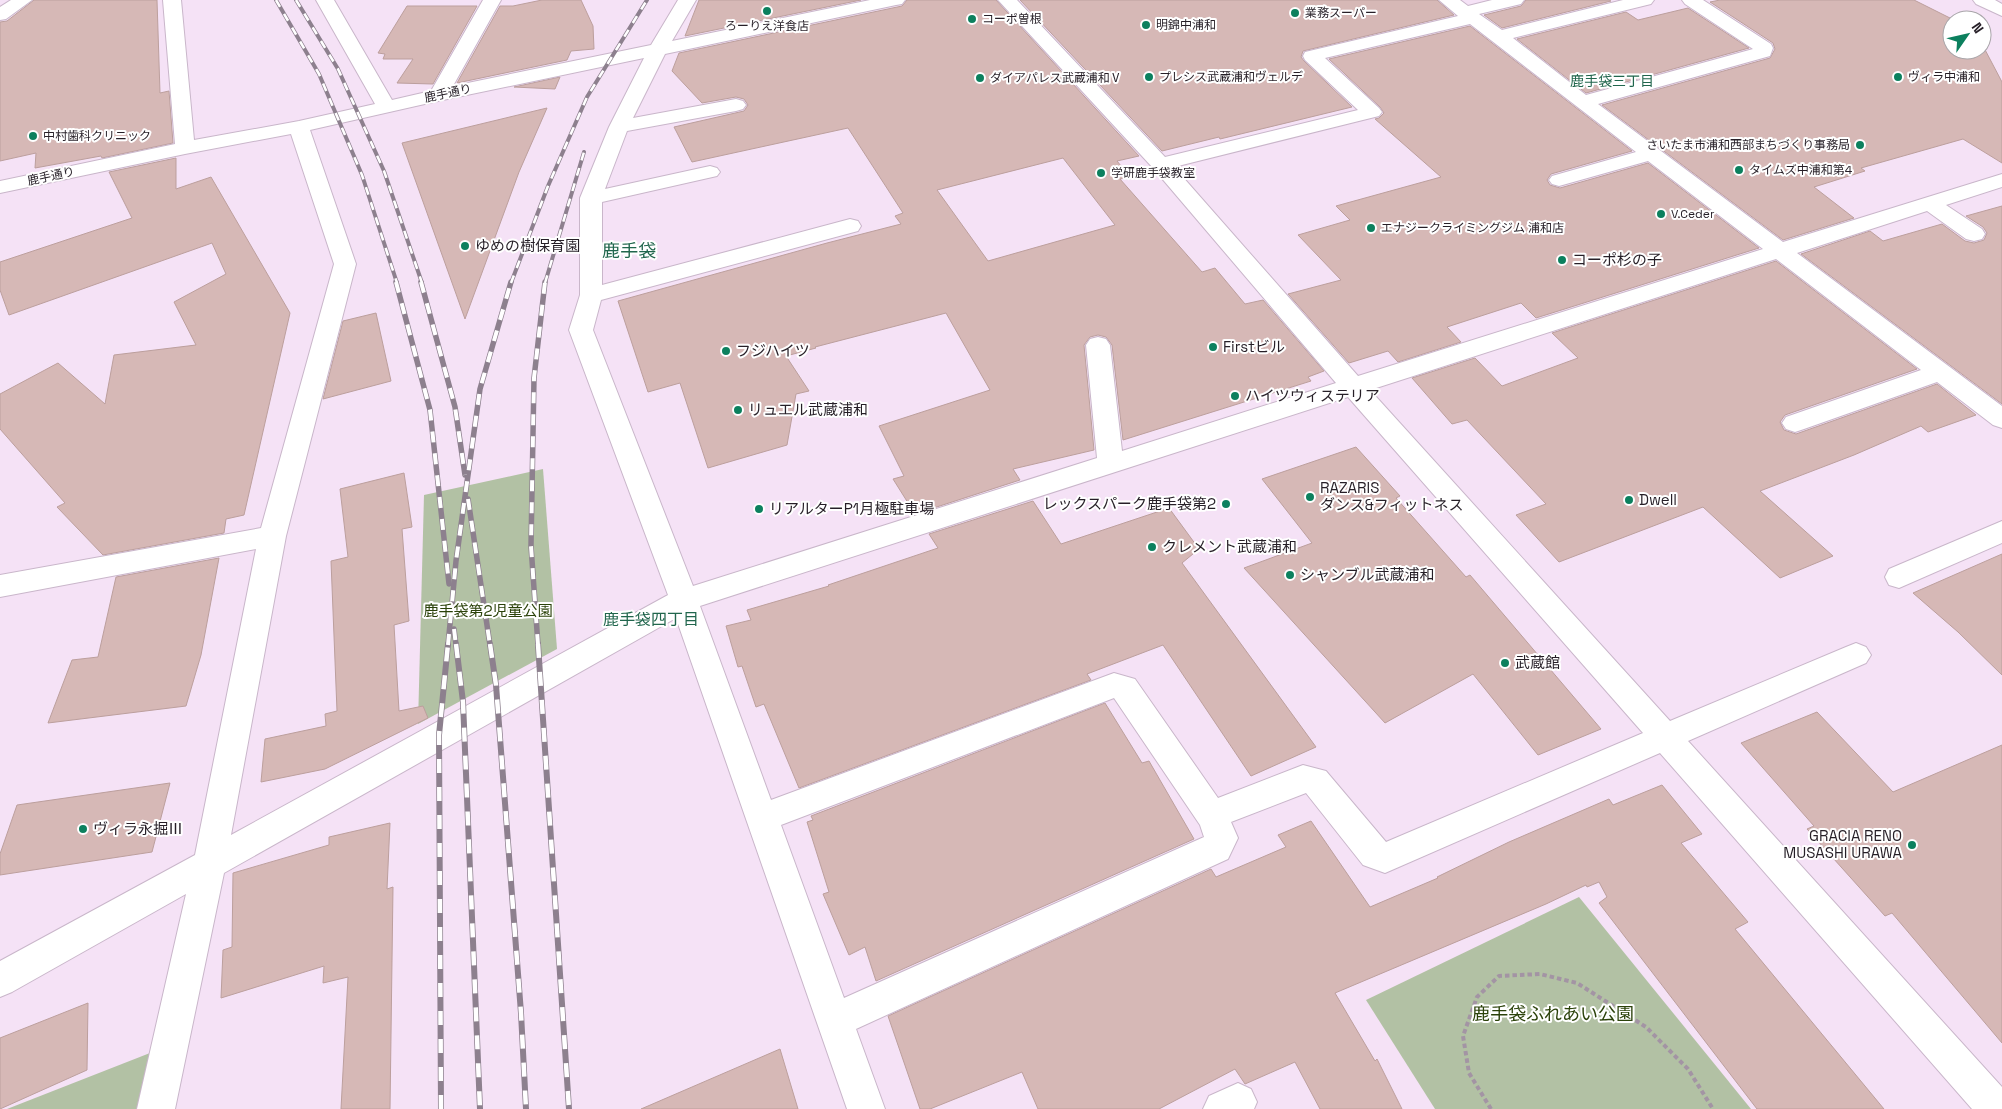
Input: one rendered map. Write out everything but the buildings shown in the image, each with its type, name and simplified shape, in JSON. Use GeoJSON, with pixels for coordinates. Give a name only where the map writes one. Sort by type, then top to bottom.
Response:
{"type":"FeatureCollection","features":[{"type":"Feature","properties":{"kind":"street"},"geometry":{"type":"LineString","coordinates":[[0,15],[23,0]]}},
{"type":"Feature","properties":{"kind":"street"},"geometry":{"type":"LineString","coordinates":[[172,0],[185,148]]}},
{"type":"Feature","properties":{"kind":"street"},"geometry":{"type":"LineString","coordinates":[[325,0],[387,106]]}},
{"type":"Feature","properties":{"kind":"street"},"geometry":{"type":"LineString","coordinates":[[438,95],[492,0]]}},
{"type":"Feature","properties":{"kind":"street"},"geometry":{"type":"LineString","coordinates":[[687,0],[657,50],[620,127],[591,198],[591,295],[582,330],[684,600],[866,1109]]}},
{"type":"Feature","properties":{"kind":"street","name":"鹿手通り"},"geometry":{"type":"LineString","coordinates":[[0,187],[185,148],[299,127],[438,95],[896,0]]}},
{"type":"Feature","properties":{"kind":"street"},"geometry":{"type":"LineString","coordinates":[[1007,0],[1160,164],[1354,388],[1997,1109]]}},
{"type":"Feature","properties":{"kind":"street"},"geometry":{"type":"LineString","coordinates":[[1160,164],[1372,112],[1312,56],[1462,10],[1515,0]]}},
{"type":"Feature","properties":{"kind":"street"},"geometry":{"type":"LineString","coordinates":[[1499,36],[1645,0]]}},
{"type":"Feature","properties":{"kind":"street"},"geometry":{"type":"LineString","coordinates":[[1583,102],[1762,52],[1764,48],[1691,0]]}},
{"type":"Feature","properties":{"kind":"street"},"geometry":{"type":"LineString","coordinates":[[1982,0],[2002,11]]}},
{"type":"Feature","properties":{"kind":"street"},"geometry":{"type":"LineString","coordinates":[[1462,10],[1499,36],[1651,154],[2002,419]]}},
{"type":"Feature","properties":{"kind":"street"},"geometry":{"type":"LineString","coordinates":[[620,127],[736,105]]}},
{"type":"Feature","properties":{"kind":"street"},"geometry":{"type":"LineString","coordinates":[[156,1109],[209,866],[272,536],[345,264],[299,127]]}},
{"type":"Feature","properties":{"kind":"street"},"geometry":{"type":"LineString","coordinates":[[1559,180],[1651,154]]}},
{"type":"Feature","properties":{"kind":"street"},"geometry":{"type":"LineString","coordinates":[[591,198],[710,172]]}},
{"type":"Feature","properties":{"kind":"street"},"geometry":{"type":"LineString","coordinates":[[0,980],[209,866],[684,600],[2002,180]]}},
{"type":"Feature","properties":{"kind":"street"},"geometry":{"type":"LineString","coordinates":[[1931,204],[1974,234]]}},
{"type":"Feature","properties":{"kind":"street"},"geometry":{"type":"LineString","coordinates":[[591,295],[850,226]]}},
{"type":"Feature","properties":{"kind":"street"},"geometry":{"type":"LineString","coordinates":[[1098,345],[1111,465]]}},
{"type":"Feature","properties":{"kind":"street"},"geometry":{"type":"LineString","coordinates":[[1795,423],[1940,372]]}},
{"type":"Feature","properties":{"kind":"street"},"geometry":{"type":"LineString","coordinates":[[1898,578],[2002,531]]}},
{"type":"Feature","properties":{"kind":"street"},"geometry":{"type":"LineString","coordinates":[[0,586],[272,536]]}},
{"type":"Feature","properties":{"kind":"street"},"geometry":{"type":"LineString","coordinates":[[1211,815],[1303,779],[1315,781],[1375,854],[1385,858],[1856,655]]}},
{"type":"Feature","properties":{"kind":"street"},"geometry":{"type":"LineString","coordinates":[[762,818],[1114,685],[1124,688],[1211,815],[1222,838],[1216,848],[834,1021]]}},
{"type":"Feature","properties":{"kind":"path"},"geometry":{"type":"LineString","coordinates":[[1490,1109],[1469,1073],[1463,1036],[1477,997],[1499,976],[1540,974],[1577,983],[1646,1027],[1688,1069],[1713,1109]]}},
{"type":"Feature","properties":{"kind":"green space","name":"鹿手袋第2児童公園"},"geometry":{"type":"Polygon","coordinates":[[[543,469],[557,649],[418,724],[424,495],[543,469]]]}},
{"type":"Feature","properties":{"kind":"green space","name":"鹿手袋ふれあい公園"},"geometry":{"type":"Polygon","coordinates":[[[1579,897],[1751,1109],[1435,1109],[1366,1000],[1579,897]]]}},
{"type":"Feature","properties":{"kind":"green space"},"geometry":{"type":"Polygon","coordinates":[[[150,1053],[138,1109],[7,1109],[150,1053]]]}},
{"type":"Feature","properties":{"kind":"railway"},"geometry":{"type":"LineString","coordinates":[[276,0],[319,74],[362,175],[397,283]]}},
{"type":"Feature","properties":{"kind":"railway"},"geometry":{"type":"LineString","coordinates":[[296,0],[338,69],[384,171],[422,283]]}},
{"type":"Feature","properties":{"kind":"railway"},"geometry":{"type":"LineString","coordinates":[[511,283],[548,186],[587,97],[647,0]]}},
{"type":"Feature","properties":{"kind":"railway"},"geometry":{"type":"LineString","coordinates":[[545,283],[584,152]]}},
{"type":"Feature","properties":{"kind":"railway"},"geometry":{"type":"LineString","coordinates":[[396,282],[430,410],[449,584]]}},
{"type":"Feature","properties":{"kind":"railway"},"geometry":{"type":"LineString","coordinates":[[421,282],[455,407],[465,475]]}},
{"type":"Feature","properties":{"kind":"railway"},"geometry":{"type":"LineString","coordinates":[[448,645],[456,561],[480,389],[511,282]]}},
{"type":"Feature","properties":{"kind":"railway"},"geometry":{"type":"LineString","coordinates":[[538,645],[531,546],[534,378],[545,282]]}},
{"type":"Feature","properties":{"kind":"railway"},"geometry":{"type":"LineString","coordinates":[[468,499],[490,645]]}},
{"type":"Feature","properties":{"kind":"railway"},"geometry":{"type":"LineString","coordinates":[[454,629],[456,645]]}},
{"type":"Feature","properties":{"kind":"railway"},"geometry":{"type":"LineString","coordinates":[[441,1109],[439,735],[448,644]]}},
{"type":"Feature","properties":{"kind":"railway"},"geometry":{"type":"LineString","coordinates":[[456,644],[463,702],[480,1109]]}},
{"type":"Feature","properties":{"kind":"railway"},"geometry":{"type":"LineString","coordinates":[[490,644],[496,685],[521,1013],[526,1109]]}},
{"type":"Feature","properties":{"kind":"railway"},"geometry":{"type":"LineString","coordinates":[[538,644],[569,1109]]}},
{"type":"Feature","properties":{"kind":"place","name":"ろーりえ洋食店"},"geometry":{"type":"Point","coordinates":[767,11]}},
{"type":"Feature","properties":{"kind":"place","name":"業務スーパー"},"geometry":{"type":"Point","coordinates":[1295,13]}},
{"type":"Feature","properties":{"kind":"place","name":"コーポ曽根"},"geometry":{"type":"Point","coordinates":[972,19]}},
{"type":"Feature","properties":{"kind":"place","name":"明錦中浦和"},"geometry":{"type":"Point","coordinates":[1146,25]}},
{"type":"Feature","properties":{"kind":"place","name":"プレシス武蔵浦和ヴェルデ"},"geometry":{"type":"Point","coordinates":[1149,77]}},
{"type":"Feature","properties":{"kind":"place","name":"ヴィラ中浦和"},"geometry":{"type":"Point","coordinates":[1898,77]}},
{"type":"Feature","properties":{"kind":"place","name":"ダイアパレス武蔵浦和Ⅴ"},"geometry":{"type":"Point","coordinates":[980,78]}},
{"type":"Feature","properties":{"kind":"place","name":"中村歯科クリニック"},"geometry":{"type":"Point","coordinates":[33,136]}},
{"type":"Feature","properties":{"kind":"place","name":"さいたま市浦和西部まちづくり事務局"},"geometry":{"type":"Point","coordinates":[1860,145]}},
{"type":"Feature","properties":{"kind":"place","name":"タイムズ中浦和第4"},"geometry":{"type":"Point","coordinates":[1739,170]}},
{"type":"Feature","properties":{"kind":"place","name":"学研鹿手袋教室"},"geometry":{"type":"Point","coordinates":[1101,173]}},
{"type":"Feature","properties":{"kind":"place","name":"V.Ceder"},"geometry":{"type":"Point","coordinates":[1661,214]}},
{"type":"Feature","properties":{"kind":"place","name":"エナジークライミングジム 浦和店"},"geometry":{"type":"Point","coordinates":[1371,228]}},
{"type":"Feature","properties":{"kind":"place","name":"ゆめの樹保育園"},"geometry":{"type":"Point","coordinates":[465,246]}},
{"type":"Feature","properties":{"kind":"place","name":"コーポ杉の子"},"geometry":{"type":"Point","coordinates":[1562,260]}},
{"type":"Feature","properties":{"kind":"place","name":"Firstビル"},"geometry":{"type":"Point","coordinates":[1213,347]}},
{"type":"Feature","properties":{"kind":"place","name":"フジハイツ"},"geometry":{"type":"Point","coordinates":[726,351]}},
{"type":"Feature","properties":{"kind":"place","name":"ハイツウィステリア"},"geometry":{"type":"Point","coordinates":[1235,396]}},
{"type":"Feature","properties":{"kind":"place","name":"リュエル武蔵浦和"},"geometry":{"type":"Point","coordinates":[738,410]}},
{"type":"Feature","properties":{"kind":"place","name":"RAZARIS ダンス&フィットネス"},"geometry":{"type":"Point","coordinates":[1310,497]}},
{"type":"Feature","properties":{"kind":"place","name":"Dwell"},"geometry":{"type":"Point","coordinates":[1629,500]}},
{"type":"Feature","properties":{"kind":"place","name":"レックスパーク鹿手袋第2"},"geometry":{"type":"Point","coordinates":[1226,504]}},
{"type":"Feature","properties":{"kind":"place","name":"リアルターP1月極駐車場"},"geometry":{"type":"Point","coordinates":[759,509]}},
{"type":"Feature","properties":{"kind":"place","name":"クレメント武蔵浦和"},"geometry":{"type":"Point","coordinates":[1152,547]}},
{"type":"Feature","properties":{"kind":"place","name":"シャンブル武蔵浦和"},"geometry":{"type":"Point","coordinates":[1290,575]}},
{"type":"Feature","properties":{"kind":"place","name":"武蔵館"},"geometry":{"type":"Point","coordinates":[1505,663]}},
{"type":"Feature","properties":{"kind":"place","name":"ヴィラ永掘Ⅲ"},"geometry":{"type":"Point","coordinates":[83,829]}},
{"type":"Feature","properties":{"kind":"place","name":"GRACIA RENO MUSASHI URAWA"},"geometry":{"type":"Point","coordinates":[1912,845]}},
{"type":"Feature","properties":{"kind":"district","name":"鹿手袋三丁目"},"geometry":{"type":"Point","coordinates":[1612,81]}},
{"type":"Feature","properties":{"kind":"district","name":"鹿手袋"},"geometry":{"type":"Point","coordinates":[629,251]}},
{"type":"Feature","properties":{"kind":"district","name":"鹿手袋四丁目"},"geometry":{"type":"Point","coordinates":[651,619]}}]}
